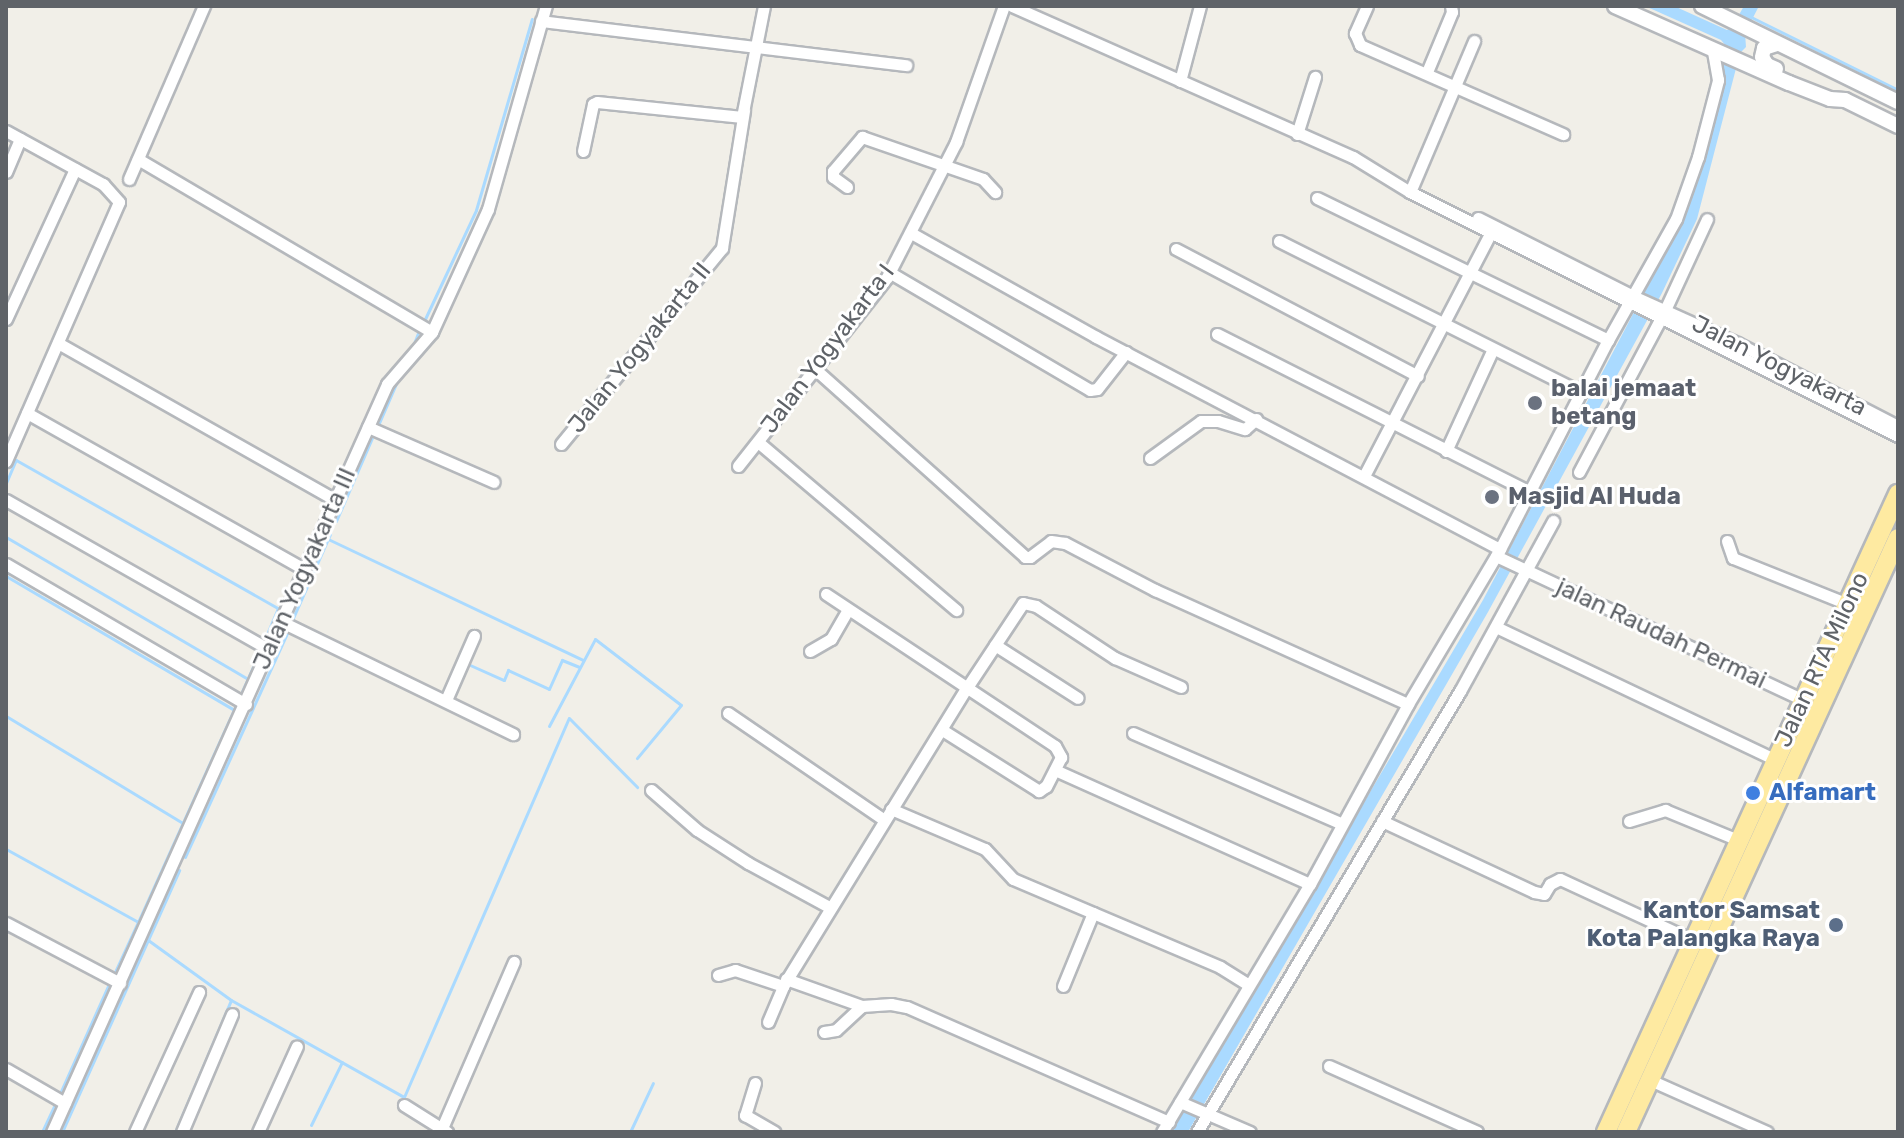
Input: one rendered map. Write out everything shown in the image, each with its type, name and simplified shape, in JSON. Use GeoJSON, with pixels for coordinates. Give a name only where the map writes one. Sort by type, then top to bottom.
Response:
{"type":"FeatureCollection","features":[{"type":"Feature","properties":{"kind":"highway","name":"Jalan RTA Milono"},"geometry":{"type":"LineString","coordinates":[[1606,1132],[1650,1080],[1866,585],[1898,494]]}},
{"type":"Feature","properties":{"kind":"highway","name":"Jalan RTA Milono"},"geometry":{"type":"LineString","coordinates":[[1626,1132],[1626,1110],[1692,940],[1848,604],[1866,585],[1898,538]]}},
{"type":"Feature","properties":{"kind":"street"},"geometry":{"type":"LineString","coordinates":[[129,179],[204,6]]}},
{"type":"Feature","properties":{"kind":"street","name":"Jalan Yogyakarta III"},"geometry":{"type":"LineString","coordinates":[[52,1132],[368,427],[393,375],[432,332],[488,209],[546,6]]}},
{"type":"Feature","properties":{"kind":"street","name":"Jalan Yogyakarta II"},"geometry":{"type":"LineString","coordinates":[[561,444],[722,248],[764,6]]}},
{"type":"Feature","properties":{"kind":"street","name":"Jalan Yogyakarta I"},"geometry":{"type":"LineString","coordinates":[[738,466],[889,272],[945,164],[991,51],[1004,6]]}},
{"type":"Feature","properties":{"kind":"street"},"geometry":{"type":"LineString","coordinates":[[1012,6],[1362,163],[1898,436]]}},
{"type":"Feature","properties":{"kind":"street"},"geometry":{"type":"LineString","coordinates":[[1180,81],[1200,6]]}},
{"type":"Feature","properties":{"kind":"street"},"geometry":{"type":"LineString","coordinates":[[1367,6],[1355,33],[1360,45],[1456,84],[1563,134]]}},
{"type":"Feature","properties":{"kind":"street"},"geometry":{"type":"LineString","coordinates":[[1427,72],[1452,12],[1451,6]]}},
{"type":"Feature","properties":{"kind":"street"},"geometry":{"type":"LineString","coordinates":[[1615,6],[1822,96],[1845,100]]}},
{"type":"Feature","properties":{"kind":"street"},"geometry":{"type":"LineString","coordinates":[[1702,6],[1722,10],[1777,44],[1898,102]]}},
{"type":"Feature","properties":{"kind":"street"},"geometry":{"type":"LineString","coordinates":[[541,21],[906,65]]}},
{"type":"Feature","properties":{"kind":"street"},"geometry":{"type":"LineString","coordinates":[[1733,58],[1745,57],[1756,47],[1744,26]]}},
{"type":"Feature","properties":{"kind":"street"},"geometry":{"type":"LineString","coordinates":[[1411,189],[1474,41]]}},
{"type":"Feature","properties":{"kind":"street"},"geometry":{"type":"LineString","coordinates":[[1777,44],[1768,45],[1763,51],[1767,65],[1898,126]]}},
{"type":"Feature","properties":{"kind":"street"},"geometry":{"type":"LineString","coordinates":[[1197,1132],[1194,1108],[1249,985],[1310,884],[1408,704],[1500,555],[1608,340],[1638,303],[1686,195],[1718,80],[1733,58]]}},
{"type":"Feature","properties":{"kind":"street"},"geometry":{"type":"LineString","coordinates":[[1297,134],[1315,77]]}},
{"type":"Feature","properties":{"kind":"street"},"geometry":{"type":"LineString","coordinates":[[583,151],[593,104],[597,102],[739,117],[744,111]]}},
{"type":"Feature","properties":{"kind":"street"},"geometry":{"type":"LineString","coordinates":[[6,131],[111,189],[117,195],[119,208],[6,461]]}},
{"type":"Feature","properties":{"kind":"street"},"geometry":{"type":"LineString","coordinates":[[847,187],[833,177],[833,171],[862,137],[983,179],[995,192]]}},
{"type":"Feature","properties":{"kind":"street"},"geometry":{"type":"LineString","coordinates":[[6,172],[20,139]]}},
{"type":"Feature","properties":{"kind":"street"},"geometry":{"type":"LineString","coordinates":[[138,159],[432,332]]}},
{"type":"Feature","properties":{"kind":"street"},"geometry":{"type":"LineString","coordinates":[[6,319],[75,169]]}},
{"type":"Feature","properties":{"kind":"street"},"geometry":{"type":"LineString","coordinates":[[1317,198],[1608,340]]}},
{"type":"Feature","properties":{"kind":"street"},"geometry":{"type":"LineString","coordinates":[[1579,472],[1707,219]]}},
{"type":"Feature","properties":{"kind":"street"},"geometry":{"type":"LineString","coordinates":[[1364,476],[1492,230]]}},
{"type":"Feature","properties":{"kind":"street","name":"jalan Raudah Permai"},"geometry":{"type":"LineString","coordinates":[[911,233],[1126,352],[1364,476],[1523,569],[1804,700]]}},
{"type":"Feature","properties":{"kind":"street"},"geometry":{"type":"LineString","coordinates":[[1279,241],[1581,392]]}},
{"type":"Feature","properties":{"kind":"street"},"geometry":{"type":"LineString","coordinates":[[1176,249],[1418,376]]}},
{"type":"Feature","properties":{"kind":"street"},"geometry":{"type":"LineString","coordinates":[[889,272],[1090,390],[1097,389],[1126,352]]}},
{"type":"Feature","properties":{"kind":"street","name":"Jalan Yogyakarta"},"geometry":{"type":"LineString","coordinates":[[1660,314],[1898,426]]}},
{"type":"Feature","properties":{"kind":"street"},"geometry":{"type":"LineString","coordinates":[[1217,334],[1530,492]]}},
{"type":"Feature","properties":{"kind":"street"},"geometry":{"type":"LineString","coordinates":[[58,343],[335,500]]}},
{"type":"Feature","properties":{"kind":"street"},"geometry":{"type":"LineString","coordinates":[[1446,451],[1493,349]]}},
{"type":"Feature","properties":{"kind":"street"},"geometry":{"type":"LineString","coordinates":[[815,369],[1025,557],[1030,557],[1051,541],[1065,543],[1155,590],[1408,704]]}},
{"type":"Feature","properties":{"kind":"street"},"geometry":{"type":"LineString","coordinates":[[27,413],[304,569]]}},
{"type":"Feature","properties":{"kind":"street"},"geometry":{"type":"LineString","coordinates":[[1150,458],[1201,421],[1218,421],[1245,429],[1256,419]]}},
{"type":"Feature","properties":{"kind":"street"},"geometry":{"type":"LineString","coordinates":[[368,427],[494,482]]}},
{"type":"Feature","properties":{"kind":"street"},"geometry":{"type":"LineString","coordinates":[[758,442],[956,610]]}},
{"type":"Feature","properties":{"kind":"street"},"geometry":{"type":"LineString","coordinates":[[6,500],[270,650]]}},
{"type":"Feature","properties":{"kind":"street"},"geometry":{"type":"LineString","coordinates":[[718,975],[735,970],[862,1006],[891,1004],[907,1007],[1166,1127],[1194,1108],[1382,821],[1496,627],[1523,569],[1553,521]]}},
{"type":"Feature","properties":{"kind":"street"},"geometry":{"type":"LineString","coordinates":[[1727,541],[1733,558],[1848,604]]}},
{"type":"Feature","properties":{"kind":"street"},"geometry":{"type":"LineString","coordinates":[[6,564],[246,704]]}},
{"type":"Feature","properties":{"kind":"street"},"geometry":{"type":"LineString","coordinates":[[826,594],[1058,749],[1061,757],[1042,790],[1035,790],[942,730]]}},
{"type":"Feature","properties":{"kind":"street"},"geometry":{"type":"LineString","coordinates":[[768,1022],[785,982],[829,907],[1021,605],[1029,603],[1115,658],[1181,687]]}},
{"type":"Feature","properties":{"kind":"street"},"geometry":{"type":"LineString","coordinates":[[810,651],[824,647],[848,610]]}},
{"type":"Feature","properties":{"kind":"street"},"geometry":{"type":"LineString","coordinates":[[282,622],[513,734]]}},
{"type":"Feature","properties":{"kind":"street"},"geometry":{"type":"LineString","coordinates":[[1496,627],[1776,760]]}},
{"type":"Feature","properties":{"kind":"street"},"geometry":{"type":"LineString","coordinates":[[446,700],[474,636]]}},
{"type":"Feature","properties":{"kind":"street"},"geometry":{"type":"LineString","coordinates":[[995,645],[1078,698]]}},
{"type":"Feature","properties":{"kind":"street"},"geometry":{"type":"LineString","coordinates":[[728,713],[888,814],[985,849],[1013,879],[1220,967],[1249,985]]}},
{"type":"Feature","properties":{"kind":"street"},"geometry":{"type":"LineString","coordinates":[[1133,733],[1342,824]]}},
{"type":"Feature","properties":{"kind":"street"},"geometry":{"type":"LineString","coordinates":[[1055,770],[1310,884]]}},
{"type":"Feature","properties":{"kind":"street"},"geometry":{"type":"LineString","coordinates":[[651,790],[697,830],[748,863],[829,907]]}},
{"type":"Feature","properties":{"kind":"street"},"geometry":{"type":"LineString","coordinates":[[1629,821],[1665,810],[1738,840]]}},
{"type":"Feature","properties":{"kind":"street"},"geometry":{"type":"LineString","coordinates":[[1382,821],[1534,892],[1544,894],[1555,879],[1692,940]]}},
{"type":"Feature","properties":{"kind":"street"},"geometry":{"type":"LineString","coordinates":[[1063,986],[1093,913]]}},
{"type":"Feature","properties":{"kind":"street"},"geometry":{"type":"LineString","coordinates":[[6,923],[120,983]]}},
{"type":"Feature","properties":{"kind":"street"},"geometry":{"type":"LineString","coordinates":[[404,1105],[444,1130],[514,962]]}},
{"type":"Feature","properties":{"kind":"street"},"geometry":{"type":"LineString","coordinates":[[135,1132],[199,992]]}},
{"type":"Feature","properties":{"kind":"street"},"geometry":{"type":"LineString","coordinates":[[824,1032],[836,1030],[862,1006]]}},
{"type":"Feature","properties":{"kind":"street"},"geometry":{"type":"LineString","coordinates":[[182,1132],[232,1014]]}},
{"type":"Feature","properties":{"kind":"street"},"geometry":{"type":"LineString","coordinates":[[258,1132],[297,1046]]}},
{"type":"Feature","properties":{"kind":"street"},"geometry":{"type":"LineString","coordinates":[[1329,1066],[1477,1132]]}},
{"type":"Feature","properties":{"kind":"street"},"geometry":{"type":"LineString","coordinates":[[6,1069],[65,1103]]}},
{"type":"Feature","properties":{"kind":"street"},"geometry":{"type":"LineString","coordinates":[[1650,1080],[1767,1132]]}},
{"type":"Feature","properties":{"kind":"street"},"geometry":{"type":"LineString","coordinates":[[755,1083],[745,1115],[775,1132]]}},
{"type":"Feature","properties":{"kind":"street"},"geometry":{"type":"LineString","coordinates":[[1194,1108],[1250,1132]]}},
{"type":"Feature","properties":{"kind":"water"},"geometry":{"type":"Polygon","coordinates":[[[1645,6],[1674,6],[1727,30],[1744,6],[1759,6],[1745,33],[1746,47],[1740,53],[1697,219],[1662,293],[1488,612],[1188,1132],[1170,1132],[1483,600],[1687,211],[1726,46],[1721,40],[1645,6]]]}},
{"type":"Feature","properties":{"kind":"waterway"},"geometry":{"type":"LineString","coordinates":[[1751,17],[1898,90]]}},
{"type":"Feature","properties":{"kind":"waterway"},"geometry":{"type":"LineString","coordinates":[[425,319],[476,210],[532,19]]}},
{"type":"Feature","properties":{"kind":"waterway"},"geometry":{"type":"LineString","coordinates":[[413,346],[418,333]]}},
{"type":"Feature","properties":{"kind":"waterway"},"geometry":{"type":"LineString","coordinates":[[379,423],[398,379]]}},
{"type":"Feature","properties":{"kind":"waterway"},"geometry":{"type":"LineString","coordinates":[[336,521],[372,438]]}},
{"type":"Feature","properties":{"kind":"waterway"},"geometry":{"type":"LineString","coordinates":[[6,483],[16,460],[278,608],[265,638]]}},
{"type":"Feature","properties":{"kind":"waterway"},"geometry":{"type":"LineString","coordinates":[[293,618],[330,534]]}},
{"type":"Feature","properties":{"kind":"waterway"},"geometry":{"type":"LineString","coordinates":[[6,537],[248,679]]}},
{"type":"Feature","properties":{"kind":"waterway"},"geometry":{"type":"LineString","coordinates":[[328,539],[583,660]]}},
{"type":"Feature","properties":{"kind":"waterway"},"geometry":{"type":"LineString","coordinates":[[6,576],[234,710]]}},
{"type":"Feature","properties":{"kind":"waterway"},"geometry":{"type":"LineString","coordinates":[[185,857],[287,633]]}},
{"type":"Feature","properties":{"kind":"waterway"},"geometry":{"type":"LineString","coordinates":[[549,726],[595,639],[681,705],[637,758]]}},
{"type":"Feature","properties":{"kind":"waterway"},"geometry":{"type":"LineString","coordinates":[[240,696],[259,653]]}},
{"type":"Feature","properties":{"kind":"waterway"},"geometry":{"type":"LineString","coordinates":[[470,665],[504,680],[508,670],[549,689],[562,660],[579,667]]}},
{"type":"Feature","properties":{"kind":"waterway"},"geometry":{"type":"LineString","coordinates":[[138,922],[237,703]]}},
{"type":"Feature","properties":{"kind":"waterway"},"geometry":{"type":"LineString","coordinates":[[6,716],[183,823]]}},
{"type":"Feature","properties":{"kind":"waterway"},"geometry":{"type":"LineString","coordinates":[[148,940],[231,1000],[404,1097],[569,718],[637,787]]}},
{"type":"Feature","properties":{"kind":"waterway"},"geometry":{"type":"LineString","coordinates":[[6,849],[138,922],[115,972]]}},
{"type":"Feature","properties":{"kind":"waterway"},"geometry":{"type":"LineString","coordinates":[[62,1132],[179,870]]}},
{"type":"Feature","properties":{"kind":"waterway"},"geometry":{"type":"LineString","coordinates":[[61,1091],[108,986]]}},
{"type":"Feature","properties":{"kind":"waterway"},"geometry":{"type":"LineString","coordinates":[[175,1132],[231,1000]]}},
{"type":"Feature","properties":{"kind":"waterway"},"geometry":{"type":"LineString","coordinates":[[311,1125],[342,1062]]}},
{"type":"Feature","properties":{"kind":"waterway"},"geometry":{"type":"LineString","coordinates":[[630,1132],[653,1083]]}},
{"type":"Feature","properties":{"kind":"waterway"},"geometry":{"type":"LineString","coordinates":[[42,1132],[54,1106]]}},
{"type":"Feature","properties":{"kind":"place","name":"balai jemaat betang"},"geometry":{"type":"Point","coordinates":[1535,403]}},
{"type":"Feature","properties":{"kind":"place","name":"Masjid Al Huda"},"geometry":{"type":"Point","coordinates":[1492,497]}},
{"type":"Feature","properties":{"kind":"place","name":"Alfamart"},"geometry":{"type":"Point","coordinates":[1753,793]}},
{"type":"Feature","properties":{"kind":"place","name":"Kantor Samsat Kota Palangka Raya"},"geometry":{"type":"Point","coordinates":[1836,925]}}]}
